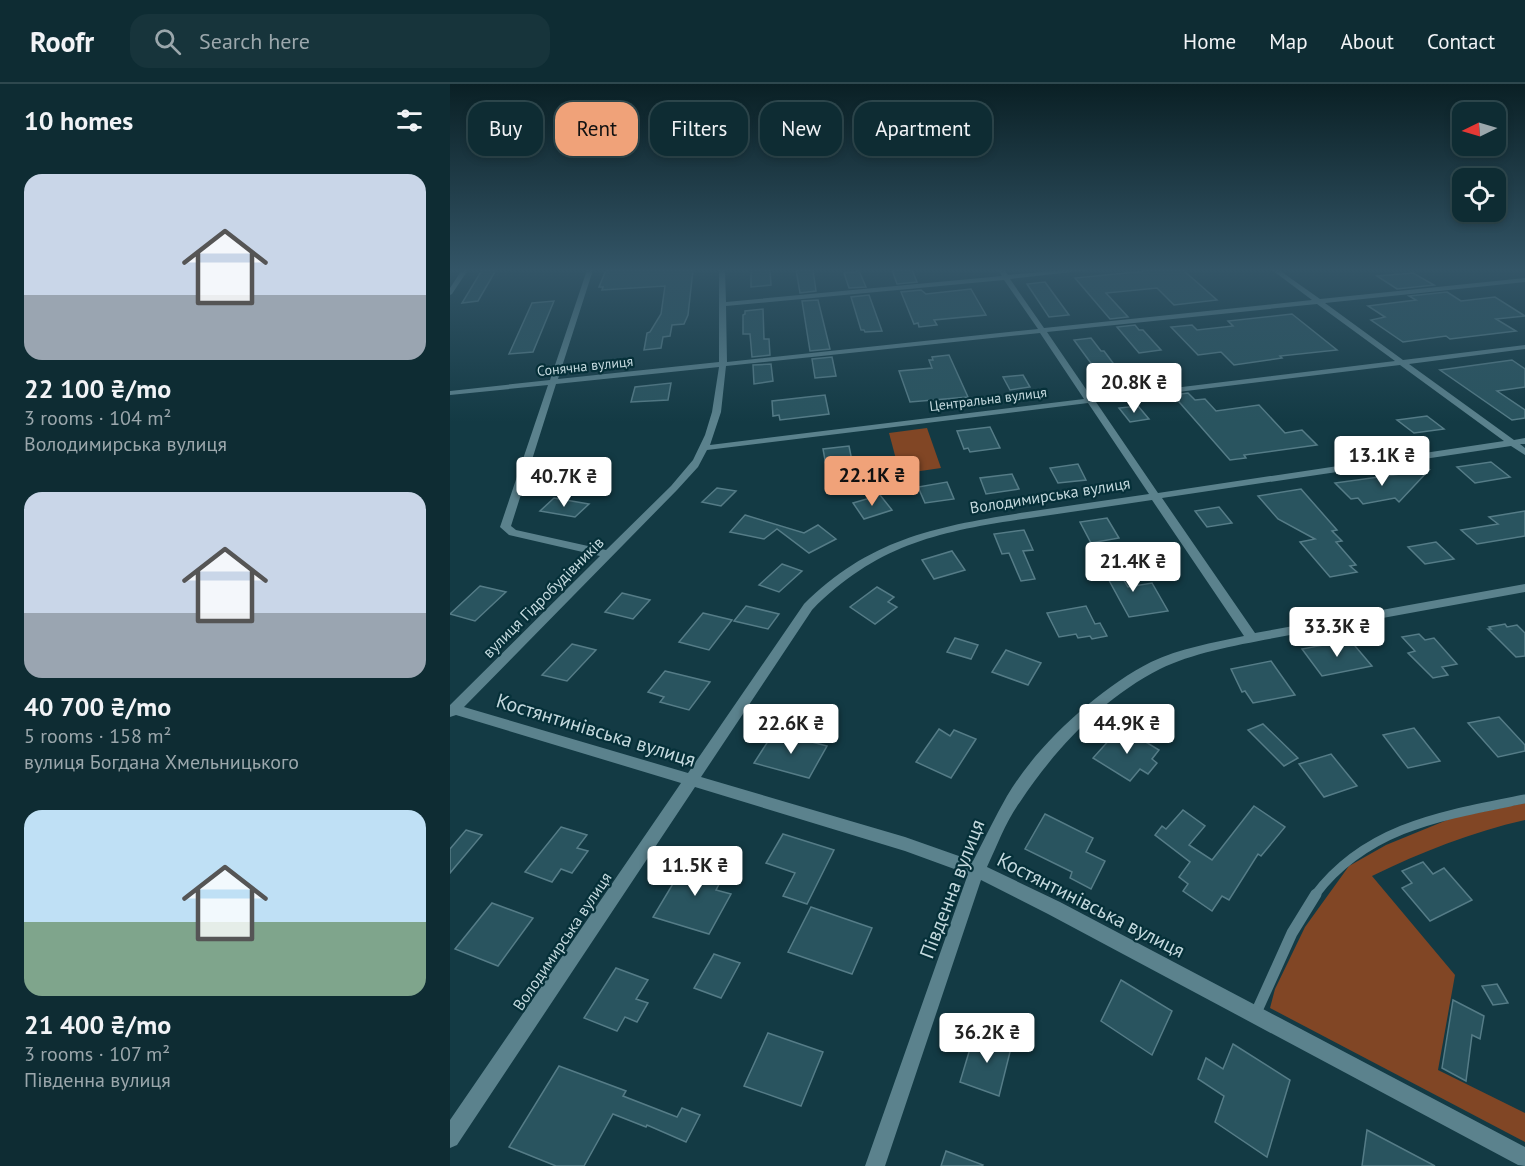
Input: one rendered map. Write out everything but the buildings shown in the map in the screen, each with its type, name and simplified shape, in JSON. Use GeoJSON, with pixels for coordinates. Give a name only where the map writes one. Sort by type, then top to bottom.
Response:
{"type":"FeatureCollection","features":[{"type":"Feature","properties":{"kind":"street"},"geometry":{"type":"LineString","coordinates":[[573,320],[505,527],[513,533],[609,554]]}},
{"type":"Feature","properties":{"kind":"street","name":"вулиця Гідробудівників"},"geometry":{"type":"LineString","coordinates":[[452,711],[680,482],[696,463],[705,448],[718,406],[722,366],[722,320]]}},
{"type":"Feature","properties":{"kind":"street"},"geometry":{"type":"LineString","coordinates":[[1034,320],[1252,638]]}},
{"type":"Feature","properties":{"kind":"street","name":"Сонячна вулиця"},"geometry":{"type":"LineString","coordinates":[[450,393],[1149,320]]}},
{"type":"Feature","properties":{"kind":"street"},"geometry":{"type":"LineString","coordinates":[[1345,320],[1402,363],[1519,442],[1525,452]]}},
{"type":"Feature","properties":{"kind":"street","name":"Центральна вулиця"},"geometry":{"type":"LineString","coordinates":[[705,448],[1525,347]]}},
{"type":"Feature","properties":{"kind":"street","name":"Володимирська вулиця"},"geometry":{"type":"LineString","coordinates":[[450,1137],[808,607],[833,583],[856,566],[897,545],[954,527],[1519,442]]}},
{"type":"Feature","properties":{"kind":"street","name":"Південна вулиця"},"geometry":{"type":"LineString","coordinates":[[875,1166],[977,870],[997,827],[1029,775],[1064,735],[1108,695],[1143,672],[1171,659],[1252,638],[1525,588]]}},
{"type":"Feature","properties":{"kind":"street","name":"Костянтинівська вулиця"},"geometry":{"type":"LineString","coordinates":[[452,711],[905,844],[977,870],[1255,1014],[1525,1158]]}},
{"type":"Feature","properties":{"kind":"lane"},"geometry":{"type":"LineString","coordinates":[[1255,1014],[1278,962],[1305,911],[1346,860],[1376,842],[1429,821],[1525,799]]}},
{"type":"Feature","properties":{"kind":"shaded area"},"geometry":{"type":"Polygon","coordinates":[[[927,428],[941,468],[900,474],[889,433],[927,428]]]}},
{"type":"Feature","properties":{"kind":"shaded area"},"geometry":{"type":"Polygon","coordinates":[[[1525,803],[1525,820],[1486,830],[1447,844],[1372,876],[1455,975],[1438,1070],[1525,1113],[1525,1142],[1270,1008],[1275,989],[1305,927],[1349,866],[1386,845],[1452,818],[1525,803]]]}}]}
